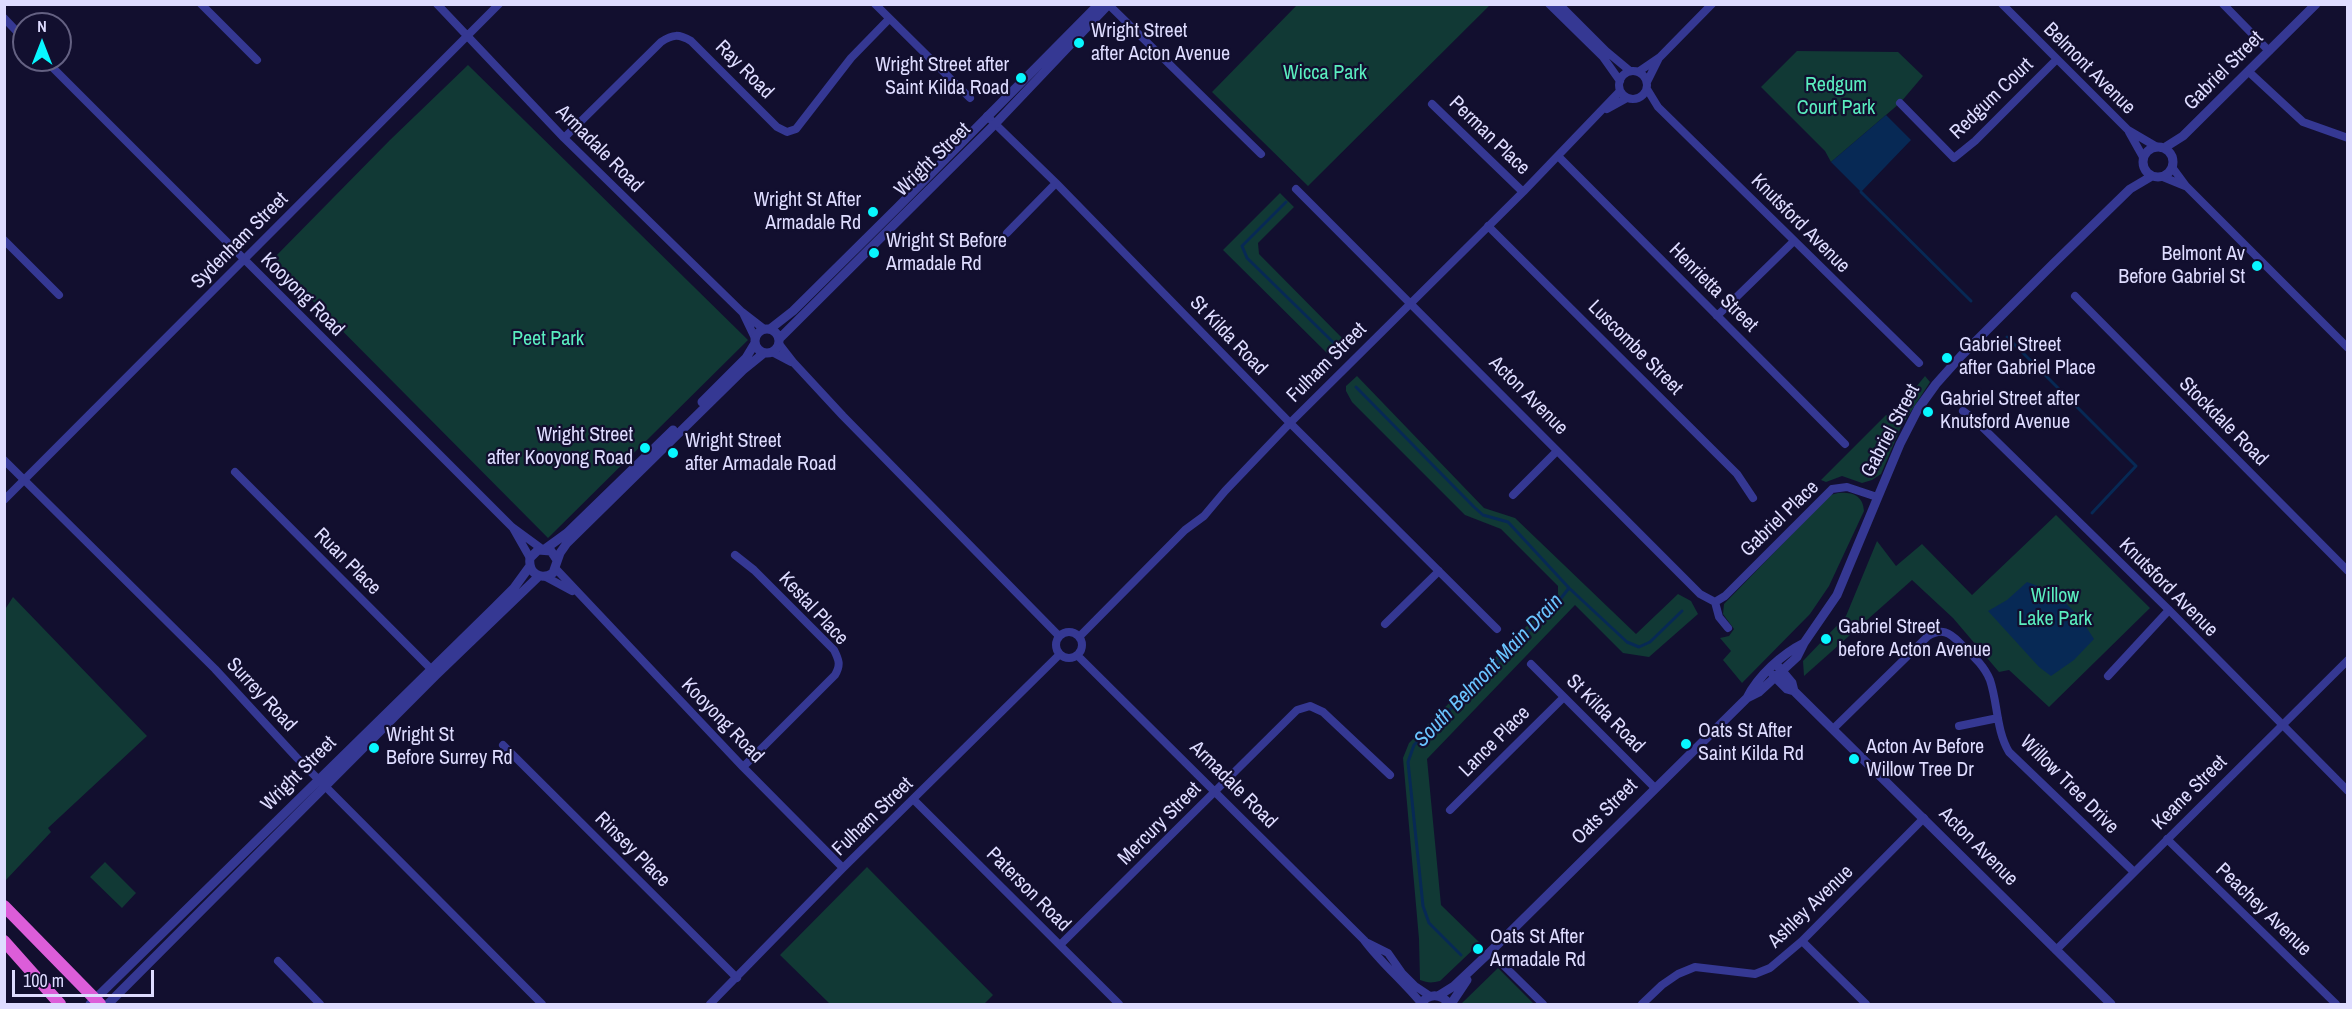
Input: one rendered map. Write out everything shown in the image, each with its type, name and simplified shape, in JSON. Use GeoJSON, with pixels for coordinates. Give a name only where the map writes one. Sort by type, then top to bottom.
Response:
{"type":"FeatureCollection","features":[{"type":"Feature","properties":{"kind":"highway"},"geometry":{"type":"LineString","coordinates":[[4,906],[98,1003]]}},
{"type":"Feature","properties":{"kind":"highway"},"geometry":{"type":"LineString","coordinates":[[4,941],[60,1005]]}},
{"type":"Feature","properties":{"kind":"street"},"geometry":{"type":"LineString","coordinates":[[201,4],[257,60]]}},
{"type":"Feature","properties":{"kind":"street","name":"Armadale Road"},"geometry":{"type":"LineString","coordinates":[[437,4],[564,138],[742,312],[767,329]]}},
{"type":"Feature","properties":{"kind":"street","name":"Sydenham Street"},"geometry":{"type":"LineString","coordinates":[[4,500],[499,4]]}},
{"type":"Feature","properties":{"kind":"street"},"geometry":{"type":"LineString","coordinates":[[875,4],[970,98]]}},
{"type":"Feature","properties":{"kind":"street","name":"Wright Street"},"geometry":{"type":"LineString","coordinates":[[767,329],[793,311],[1099,4]]}},
{"type":"Feature","properties":{"kind":"street"},"geometry":{"type":"LineString","coordinates":[[1550,4],[1603,57],[1620,81],[1620,91],[1627,98]]}},
{"type":"Feature","properties":{"kind":"street"},"geometry":{"type":"LineString","coordinates":[[1559,4],[1606,51],[1634,72],[1647,86]]}},
{"type":"Feature","properties":{"kind":"street"},"geometry":{"type":"LineString","coordinates":[[1620,81],[1625,74],[1634,72],[1660,57],[1712,4]]}},
{"type":"Feature","properties":{"kind":"street","name":"Belmont Avenue"},"geometry":{"type":"LineString","coordinates":[[2002,4],[2128,130],[2160,148]]}},
{"type":"Feature","properties":{"kind":"street"},"geometry":{"type":"LineString","coordinates":[[2223,4],[2269,51]]}},
{"type":"Feature","properties":{"kind":"street","name":"Gabriel Street"},"geometry":{"type":"LineString","coordinates":[[2160,148],[2183,136],[2316,4]]}},
{"type":"Feature","properties":{"kind":"street"},"geometry":{"type":"LineString","coordinates":[[1109,5],[1261,154]]}},
{"type":"Feature","properties":{"kind":"street","name":"Wright Street"},"geometry":{"type":"LineString","coordinates":[[779,341],[995,124],[1109,5]]}},
{"type":"Feature","properties":{"kind":"street","name":"Ray Road"},"geometry":{"type":"LineString","coordinates":[[564,138],[661,42],[671,35],[681,35],[691,41],[777,127],[787,132],[796,129],[851,58],[890,19]]}},
{"type":"Feature","properties":{"kind":"street"},"geometry":{"type":"LineString","coordinates":[[1640,98],[1660,57]]}},
{"type":"Feature","properties":{"kind":"street","name":"Redgum Court"},"geometry":{"type":"LineString","coordinates":[[1900,104],[1954,158],[1975,141],[2057,59]]}},
{"type":"Feature","properties":{"kind":"street","name":"Kooyong Road"},"geometry":{"type":"LineString","coordinates":[[57,72],[512,527],[544,549]]}},
{"type":"Feature","properties":{"kind":"street"},"geometry":{"type":"LineString","coordinates":[[2249,72],[2303,122],[2348,138]]}},
{"type":"Feature","properties":{"kind":"street","name":"Knutsford Avenue"},"geometry":{"type":"LineString","coordinates":[[1647,86],[1658,107],[1919,363]]}},
{"type":"Feature","properties":{"kind":"street","name":"Fulham Street"},"geometry":{"type":"LineString","coordinates":[[1079,637],[1185,530],[1203,516],[1290,423],[1601,113],[1620,91]]}},
{"type":"Feature","properties":{"kind":"street","name":"Fulham Street"},"geometry":{"type":"LineString","coordinates":[[1601,113],[1627,98],[1640,98]]}},
{"type":"Feature","properties":{"kind":"street","name":"Knutsford Avenue"},"geometry":{"type":"LineString","coordinates":[[1640,98],[1658,107]]}},
{"type":"Feature","properties":{"kind":"street","name":"Perman Place"},"geometry":{"type":"LineString","coordinates":[[1432,104],[1522,192]]}},
{"type":"Feature","properties":{"kind":"street","name":"St Kilda Road"},"geometry":{"type":"LineString","coordinates":[[987,116],[1497,629]]}},
{"type":"Feature","properties":{"kind":"street","name":"Belmont Avenue"},"geometry":{"type":"LineString","coordinates":[[2128,130],[2143,162]]}},
{"type":"Feature","properties":{"kind":"street","name":"Gabriel Street"},"geometry":{"type":"LineString","coordinates":[[2172,162],[2183,136]]}},
{"type":"Feature","properties":{"kind":"street"},"geometry":{"type":"LineString","coordinates":[[2186,186],[2163,177],[2152,176],[2143,162],[2148,150],[2160,148],[2172,162],[2186,186],[2348,348]]}},
{"type":"Feature","properties":{"kind":"street","name":"Henrietta Street"},"geometry":{"type":"LineString","coordinates":[[1558,156],[1845,444]]}},
{"type":"Feature","properties":{"kind":"street","name":"Gabriel Street"},"geometry":{"type":"LineString","coordinates":[[2130,189],[2143,162]]}},
{"type":"Feature","properties":{"kind":"street"},"geometry":{"type":"LineString","coordinates":[[2163,177],[2172,162]]}},
{"type":"Feature","properties":{"kind":"street","name":"Gabriel Street"},"geometry":{"type":"LineString","coordinates":[[1775,671],[1797,657],[1837,595],[1900,444],[1918,409],[1936,384],[2044,272],[2130,189],[2152,176]]}},
{"type":"Feature","properties":{"kind":"street"},"geometry":{"type":"LineString","coordinates":[[1007,233],[1056,183]]}},
{"type":"Feature","properties":{"kind":"street","name":"Acton Avenue"},"geometry":{"type":"LineString","coordinates":[[1296,189],[1700,594],[1707,600],[1715,602],[1719,617],[1728,628]]}},
{"type":"Feature","properties":{"kind":"street","name":"Luscombe Street"},"geometry":{"type":"LineString","coordinates":[[1488,226],[1737,474],[1753,498]]}},
{"type":"Feature","properties":{"kind":"street"},"geometry":{"type":"LineString","coordinates":[[4,240],[59,295]]}},
{"type":"Feature","properties":{"kind":"street"},"geometry":{"type":"LineString","coordinates":[[1718,316],[1794,241]]}},
{"type":"Feature","properties":{"kind":"street","name":"Stockdale Road"},"geometry":{"type":"LineString","coordinates":[[2075,296],[2348,571]]}},
{"type":"Feature","properties":{"kind":"street","name":"Armadale Road"},"geometry":{"type":"LineString","coordinates":[[742,312],[755,340]]}},
{"type":"Feature","properties":{"kind":"street"},"geometry":{"type":"LineString","coordinates":[[779,341],[743,370],[567,543],[556,565],[543,576],[533,573],[530,562],[535,552],[544,549],[567,533],[746,358],[758,332],[767,329],[776,332],[779,341],[793,362],[843,416],[1059,636]]}},
{"type":"Feature","properties":{"kind":"street"},"geometry":{"type":"LineString","coordinates":[[755,340],[758,349],[793,362]]}},
{"type":"Feature","properties":{"kind":"street","name":"Knutsford Avenue"},"geometry":{"type":"LineString","coordinates":[[1963,411],[1976,420],[2169,610],[2281,726],[2348,791]]}},
{"type":"Feature","properties":{"kind":"street"},"geometry":{"type":"LineString","coordinates":[[1512,495],[1557,451]]}},
{"type":"Feature","properties":{"kind":"street","name":"Surrey Road"},"geometry":{"type":"LineString","coordinates":[[4,460],[217,671],[322,783],[542,1005]]}},
{"type":"Feature","properties":{"kind":"street","name":"Ruan Place"},"geometry":{"type":"LineString","coordinates":[[235,472],[433,672]]}},
{"type":"Feature","properties":{"kind":"street","name":"Gabriel Place"},"geometry":{"type":"LineString","coordinates":[[1715,602],[1725,597],[1833,489],[1847,487],[1877,497]]}},
{"type":"Feature","properties":{"kind":"street","name":"Kooyong Road"},"geometry":{"type":"LineString","coordinates":[[512,527],[530,562]]}},
{"type":"Feature","properties":{"kind":"street"},"geometry":{"type":"LineString","coordinates":[[544,549],[554,554],[556,565]]}},
{"type":"Feature","properties":{"kind":"street","name":"Kestal Place"},"geometry":{"type":"LineString","coordinates":[[735,555],[754,570],[834,650],[839,668],[835,675],[743,767]]}},
{"type":"Feature","properties":{"kind":"street","name":"Wright Street"},"geometry":{"type":"LineString","coordinates":[[98,1003],[433,672],[514,588],[530,562]]}},
{"type":"Feature","properties":{"kind":"street","name":"Kooyong Road"},"geometry":{"type":"LineString","coordinates":[[556,565],[578,595],[843,868]]}},
{"type":"Feature","properties":{"kind":"street"},"geometry":{"type":"LineString","coordinates":[[1384,624],[1439,571]]}},
{"type":"Feature","properties":{"kind":"street","name":"Wright Street"},"geometry":{"type":"LineString","coordinates":[[433,672],[543,576]]}},
{"type":"Feature","properties":{"kind":"street","name":"Kooyong Road"},"geometry":{"type":"LineString","coordinates":[[543,576],[578,595]]}},
{"type":"Feature","properties":{"kind":"street"},"geometry":{"type":"LineString","coordinates":[[2108,676],[2169,610]]}},
{"type":"Feature","properties":{"kind":"street","name":"Willow Tree Drive"},"geometry":{"type":"LineString","coordinates":[[1833,729],[1928,636],[1936,631],[1944,631],[1953,636],[1981,663],[1989,679],[2004,743],[2009,752],[2134,872]]}},
{"type":"Feature","properties":{"kind":"street"},"geometry":{"type":"LineString","coordinates":[[1065,632],[1073,632],[1079,637],[1082,643],[1077,655],[1065,657],[1060,654],[1056,649],[1059,636],[1065,632]]}},
{"type":"Feature","properties":{"kind":"street","name":"Fulham Street"},"geometry":{"type":"LineString","coordinates":[[710,1005],[843,868],[1060,654]]}},
{"type":"Feature","properties":{"kind":"street","name":"Armadale Road"},"geometry":{"type":"LineString","coordinates":[[1077,655],[1364,940],[1380,962],[1409,988],[1421,1004]]}},
{"type":"Feature","properties":{"kind":"street","name":"Keane Street"},"geometry":{"type":"LineString","coordinates":[[2056,950],[2348,660]]}},
{"type":"Feature","properties":{"kind":"street","name":"St Kilda Road"},"geometry":{"type":"LineString","coordinates":[[1531,664],[1655,788]]}},
{"type":"Feature","properties":{"kind":"street","name":"Acton Avenue"},"geometry":{"type":"LineString","coordinates":[[1775,671],[1787,689],[1794,691],[1833,729],[2111,1005]]}},
{"type":"Feature","properties":{"kind":"street","name":"Oats Street"},"geometry":{"type":"LineString","coordinates":[[1421,1004],[1454,986],[1747,698],[1759,692],[1775,671]]}},
{"type":"Feature","properties":{"kind":"street","name":"Lance Place"},"geometry":{"type":"LineString","coordinates":[[1450,810],[1564,697]]}},
{"type":"Feature","properties":{"kind":"street","name":"Mercury Street"},"geometry":{"type":"LineString","coordinates":[[1060,945],[1297,710],[1310,706],[1323,712],[1373,762],[1390,775]]}},
{"type":"Feature","properties":{"kind":"street"},"geometry":{"type":"LineString","coordinates":[[1959,726],[1998,718]]}},
{"type":"Feature","properties":{"kind":"street","name":"Rinsey Place"},"geometry":{"type":"LineString","coordinates":[[503,745],[737,978]]}},
{"type":"Feature","properties":{"kind":"street","name":"Paterson Road"},"geometry":{"type":"LineString","coordinates":[[914,800],[1119,1005]]}},
{"type":"Feature","properties":{"kind":"street","name":"Ashley Avenue"},"geometry":{"type":"LineString","coordinates":[[1642,1005],[1662,985],[1678,974],[1695,967],[1755,974],[1770,968],[1802,941],[1924,818]]}},
{"type":"Feature","properties":{"kind":"street","name":"Peachey Avenue"},"geometry":{"type":"LineString","coordinates":[[2167,839],[2336,1005]]}},
{"type":"Feature","properties":{"kind":"street","name":"Armadale Road"},"geometry":{"type":"LineString","coordinates":[[1364,940],[1388,953],[1402,973],[1434,996]]}},
{"type":"Feature","properties":{"kind":"street"},"geometry":{"type":"LineString","coordinates":[[1802,941],[1866,1005]]}},
{"type":"Feature","properties":{"kind":"street"},"geometry":{"type":"LineString","coordinates":[[1490,952],[1543,1005]]}},
{"type":"Feature","properties":{"kind":"street","name":"Oats Street"},"geometry":{"type":"LineString","coordinates":[[1450,1005],[1462,986],[1490,952]]}},
{"type":"Feature","properties":{"kind":"street"},"geometry":{"type":"LineString","coordinates":[[278,961],[320,1005]]}},
{"type":"Feature","properties":{"kind":"street"},"geometry":{"type":"LineString","coordinates":[[1434,996],[1450,1005]]}},
{"type":"Feature","properties":{"kind":"green space","name":"Wicca Park"},"geometry":{"type":"Polygon","coordinates":[[[1297,5],[1490,5],[1308,186],[1212,92],[1297,5]]]}},
{"type":"Feature","properties":{"kind":"green space","name":"Redgum Court Park"},"geometry":{"type":"Polygon","coordinates":[[[1797,51],[1898,52],[1923,76],[1900,103],[1831,162],[1825,151],[1761,87],[1797,51]]]}},
{"type":"Feature","properties":{"kind":"green space","name":"Peet Park"},"geometry":{"type":"Polygon","coordinates":[[[468,65],[748,340],[548,538],[272,260],[390,140],[468,65]]]}},
{"type":"Feature","properties":{"kind":"green space"},"geometry":{"type":"Polygon","coordinates":[[[1280,193],[1294,207],[1258,243],[1259,254],[1349,345],[1334,360],[1223,250],[1280,193]]]}},
{"type":"Feature","properties":{"kind":"green space"},"geometry":{"type":"Polygon","coordinates":[[[1357,376],[1484,508],[1515,518],[1636,634],[1678,594],[1691,601],[1698,614],[1649,657],[1623,653],[1575,605],[1427,759],[1441,905],[1480,943],[1440,981],[1435,982],[1420,980],[1419,939],[1403,758],[1409,743],[1558,595],[1558,586],[1501,529],[1465,515],[1352,402],[1346,386],[1357,376]]]}},
{"type":"Feature","properties":{"kind":"green space"},"geometry":{"type":"Polygon","coordinates":[[[1925,376],[1930,382],[1901,427],[1881,474],[1862,483],[1842,476],[1826,482],[1821,480],[1886,415],[1899,423],[1904,414],[1898,409],[1925,376]]]}},
{"type":"Feature","properties":{"kind":"green space"},"geometry":{"type":"Polygon","coordinates":[[[1848,493],[1859,498],[1864,511],[1829,586],[1810,614],[1742,683],[1723,660],[1731,651],[1720,638],[1729,636],[1734,629],[1723,614],[1724,604],[1830,495],[1848,493]]]}},
{"type":"Feature","properties":{"kind":"green space","name":"Willow Lake Park"},"geometry":{"type":"Polygon","coordinates":[[[2056,515],[2150,608],[2049,707],[2009,670],[1999,672],[1953,618],[1912,580],[1804,676],[1803,661],[1846,616],[1877,541],[1896,566],[1922,544],[1972,595],[2056,515]]]}},
{"type":"Feature","properties":{"kind":"green space"},"geometry":{"type":"Polygon","coordinates":[[[13,597],[147,736],[48,828],[51,832],[5,881],[4,611],[13,597]]]}},
{"type":"Feature","properties":{"kind":"green space"},"geometry":{"type":"Polygon","coordinates":[[[105,862],[136,893],[122,908],[90,877],[105,862]]]}},
{"type":"Feature","properties":{"kind":"green space"},"geometry":{"type":"Polygon","coordinates":[[[867,867],[993,995],[984,1004],[830,1004],[780,955],[867,867]]]}},
{"type":"Feature","properties":{"kind":"green space"},"geometry":{"type":"Polygon","coordinates":[[[1498,968],[1534,1004],[1461,1004],[1498,968]]]}},
{"type":"Feature","properties":{"kind":"water"},"geometry":{"type":"Polygon","coordinates":[[[1886,115],[1911,140],[1861,192],[1831,162],[1886,115]]]}},
{"type":"Feature","properties":{"kind":"water"},"geometry":{"type":"Polygon","coordinates":[[[2027,582],[2054,592],[2079,616],[2094,639],[2074,660],[2051,676],[2039,667],[1988,611],[2007,600],[2027,582]]]}},
{"type":"Feature","properties":{"kind":"waterway"},"geometry":{"type":"LineString","coordinates":[[1861,192],[1971,301]]}},
{"type":"Feature","properties":{"kind":"waterway","name":"South Belmont Main Drain"},"geometry":{"type":"LineString","coordinates":[[1286,202],[1242,246],[1247,258],[1339,348]]}},
{"type":"Feature","properties":{"kind":"waterway"},"geometry":{"type":"LineString","coordinates":[[2007,337],[2136,466],[2092,513]]}},
{"type":"Feature","properties":{"kind":"waterway","name":"South Belmont Main Drain"},"geometry":{"type":"LineString","coordinates":[[1356,387],[1474,507],[1483,515],[1508,522],[1569,588],[1627,642],[1639,647],[1650,642],[1682,611]]}},
{"type":"Feature","properties":{"kind":"waterway","name":"South Belmont Main Drain"},"geometry":{"type":"LineString","coordinates":[[1461,955],[1429,923],[1423,906],[1408,762],[1414,745],[1558,602],[1569,588]]}},
{"type":"Feature","properties":{"kind":"place","name":"Wright Street after Acton Avenue"},"geometry":{"type":"Point","coordinates":[1079,43]}},
{"type":"Feature","properties":{"kind":"place","name":"Wright Street after Saint Kilda Road"},"geometry":{"type":"Point","coordinates":[1021,78]}},
{"type":"Feature","properties":{"kind":"place","name":"Wright St After Armadale Rd"},"geometry":{"type":"Point","coordinates":[873,212]}},
{"type":"Feature","properties":{"kind":"place","name":"Wright St Before Armadale Rd"},"geometry":{"type":"Point","coordinates":[874,253]}},
{"type":"Feature","properties":{"kind":"place","name":"Belmont Av Before Gabriel St"},"geometry":{"type":"Point","coordinates":[2257,266]}},
{"type":"Feature","properties":{"kind":"place","name":"Gabriel Street after Gabriel Place"},"geometry":{"type":"Point","coordinates":[1947,358]}},
{"type":"Feature","properties":{"kind":"place","name":"Gabriel Street after Knutsford Avenue"},"geometry":{"type":"Point","coordinates":[1928,412]}},
{"type":"Feature","properties":{"kind":"place","name":"Wright Street after Kooyong Road"},"geometry":{"type":"Point","coordinates":[645,448]}},
{"type":"Feature","properties":{"kind":"place","name":"Wright Street after Armadale Road"},"geometry":{"type":"Point","coordinates":[673,453]}},
{"type":"Feature","properties":{"kind":"place","name":"Gabriel Street before Acton Avenue"},"geometry":{"type":"Point","coordinates":[1826,639]}},
{"type":"Feature","properties":{"kind":"place","name":"Oats St After Saint Kilda Rd"},"geometry":{"type":"Point","coordinates":[1686,744]}},
{"type":"Feature","properties":{"kind":"place","name":"Wright St Before Surrey Rd"},"geometry":{"type":"Point","coordinates":[374,748]}},
{"type":"Feature","properties":{"kind":"place","name":"Acton Av Before Willow Tree Dr"},"geometry":{"type":"Point","coordinates":[1854,759]}},
{"type":"Feature","properties":{"kind":"place","name":"Oats St After Armadale Rd"},"geometry":{"type":"Point","coordinates":[1478,949]}}]}
